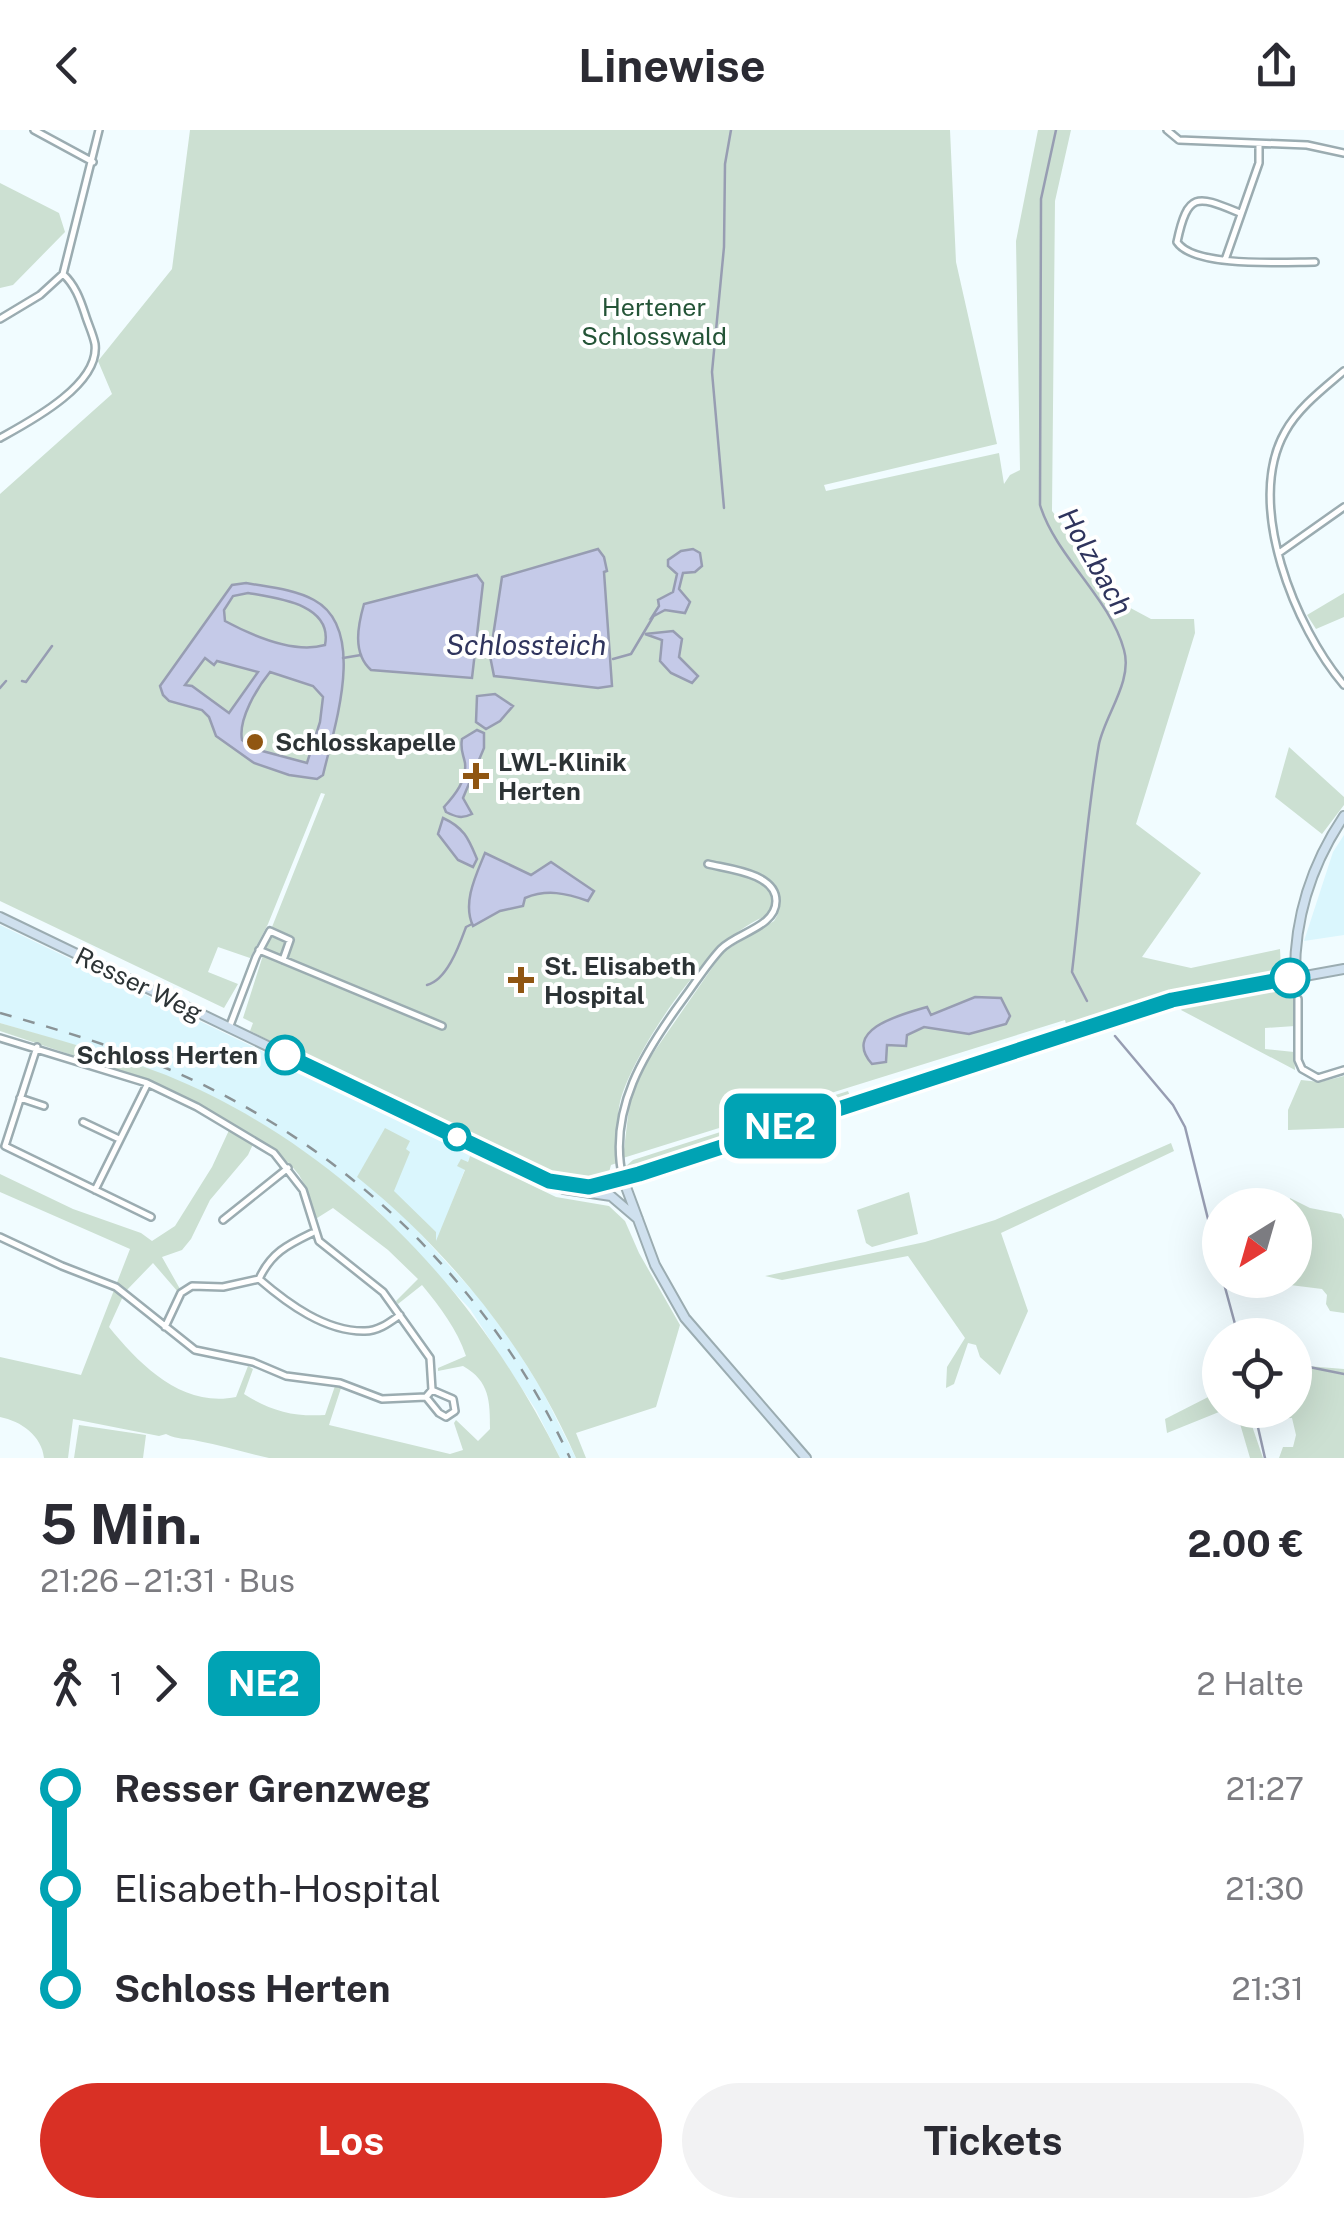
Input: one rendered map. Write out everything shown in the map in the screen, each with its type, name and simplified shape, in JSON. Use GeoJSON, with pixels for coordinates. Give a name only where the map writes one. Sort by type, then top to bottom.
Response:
{"type":"FeatureCollection","features":[{"type":"Feature","properties":{"kind":"main road"},"geometry":{"type":"LineString","coordinates":[[1295,978],[1294,935],[1298,917],[1321,856],[1344,816]]}},
{"type":"Feature","properties":{"kind":"main road","name":"Resser Weg"},"geometry":{"type":"LineString","coordinates":[[0,917],[564,1188],[611,1196],[638,1218]]}},
{"type":"Feature","properties":{"kind":"main road","name":"Resser Weg"},"geometry":{"type":"LineString","coordinates":[[549,1181],[589,1187],[622,1179],[1129,1014],[1213,992],[1344,968]]}},
{"type":"Feature","properties":{"kind":"main road"},"geometry":{"type":"LineString","coordinates":[[622,1179],[655,1264],[685,1318],[806,1458]]}},
{"type":"Feature","properties":{"kind":"street"},"geometry":{"type":"LineString","coordinates":[[34,130],[93,162]]}},
{"type":"Feature","properties":{"kind":"street"},"geometry":{"type":"LineString","coordinates":[[0,318],[40,295],[63,274],[99,130]]}},
{"type":"Feature","properties":{"kind":"street"},"geometry":{"type":"LineString","coordinates":[[1167,130],[1180,140],[1307,146],[1344,153]]}},
{"type":"Feature","properties":{"kind":"street"},"geometry":{"type":"LineString","coordinates":[[1225,260],[1259,163],[1259,144]]}},
{"type":"Feature","properties":{"kind":"street"},"geometry":{"type":"LineString","coordinates":[[1240,214],[1203,198],[1196,200],[1177,242],[1182,248],[1225,260],[1315,262]]}},
{"type":"Feature","properties":{"kind":"street"},"geometry":{"type":"LineString","coordinates":[[0,438],[62,401],[84,375],[96,347],[80,299],[63,274]]}},
{"type":"Feature","properties":{"kind":"street"},"geometry":{"type":"LineString","coordinates":[[1343,682],[1309,634],[1279,553],[1270,489],[1274,459],[1284,433],[1301,411],[1344,371]]}},
{"type":"Feature","properties":{"kind":"street"},"geometry":{"type":"LineString","coordinates":[[1279,553],[1344,507]]}},
{"type":"Feature","properties":{"kind":"street"},"geometry":{"type":"LineString","coordinates":[[622,1179],[619,1162],[623,1113],[630,1084],[647,1050],[722,948],[768,920],[776,906],[775,894],[763,880],[708,864]]}},
{"type":"Feature","properties":{"kind":"street"},"geometry":{"type":"LineString","coordinates":[[229,1028],[268,933],[277,932],[290,940],[283,960]]}},
{"type":"Feature","properties":{"kind":"street"},"geometry":{"type":"LineString","coordinates":[[260,950],[442,1026]]}},
{"type":"Feature","properties":{"kind":"street"},"geometry":{"type":"LineString","coordinates":[[1298,1000],[1298,1060],[1302,1070],[1318,1078],[1344,1070]]}},
{"type":"Feature","properties":{"kind":"street"},"geometry":{"type":"LineString","coordinates":[[0,1038],[147,1083],[198,1106],[274,1153],[303,1190],[319,1241],[383,1292],[430,1358],[432,1390],[426,1397],[392,1400],[340,1382],[286,1376],[253,1362],[195,1350],[116,1286],[0,1237]]}},
{"type":"Feature","properties":{"kind":"street"},"geometry":{"type":"LineString","coordinates":[[37,1047],[4,1146],[152,1217]]}},
{"type":"Feature","properties":{"kind":"street"},"geometry":{"type":"LineString","coordinates":[[95,1190],[147,1083]]}},
{"type":"Feature","properties":{"kind":"street"},"geometry":{"type":"LineString","coordinates":[[20,1098],[44,1106]]}},
{"type":"Feature","properties":{"kind":"street"},"geometry":{"type":"LineString","coordinates":[[83,1122],[119,1139]]}},
{"type":"Feature","properties":{"kind":"street"},"geometry":{"type":"LineString","coordinates":[[223,1220],[288,1168]]}},
{"type":"Feature","properties":{"kind":"street"},"geometry":{"type":"LineString","coordinates":[[260,1280],[281,1248],[314,1232]]}},
{"type":"Feature","properties":{"kind":"street"},"geometry":{"type":"LineString","coordinates":[[166,1327],[181,1294],[192,1286],[223,1287],[260,1280],[328,1324],[366,1332],[383,1327],[400,1315]]}},
{"type":"Feature","properties":{"kind":"street"},"geometry":{"type":"LineString","coordinates":[[426,1397],[439,1414],[446,1417],[455,1411],[452,1399],[432,1390]]}},
{"type":"Feature","properties":{"kind":"shaded area"},"geometry":{"type":"Polygon","coordinates":[[[1344,835],[1344,935],[1304,941],[1333,852],[1344,835]]]}},
{"type":"Feature","properties":{"kind":"shaded area"},"geometry":{"type":"Polygon","coordinates":[[[0,925],[374,1105],[470,1156],[436,1244],[405,1217],[480,1299],[517,1350],[576,1458],[560,1458],[536,1410],[470,1309],[377,1210],[344,1182],[254,1119],[208,1095],[125,1060],[0,1023],[0,925]]]}},
{"type":"Feature","properties":{"kind":"green space","name":"Hertener Schlosswald"},"geometry":{"type":"Polygon","coordinates":[[[190,130],[950,130],[956,262],[997,444],[824,485],[826,491],[999,453],[1004,484],[1020,470],[1016,241],[1038,130],[1071,130],[1055,201],[1052,511],[1123,604],[1151,619],[1194,619],[1195,633],[1136,824],[1201,873],[1142,957],[1191,968],[1280,949],[1281,969],[1220,982],[1068,1032],[1065,1020],[623,1158],[630,1099],[647,1062],[723,952],[774,921],[778,914],[756,921],[732,937],[707,961],[661,1020],[628,1079],[620,1102],[617,1163],[611,1165],[608,1176],[590,1178],[539,1170],[452,1123],[250,1031],[253,1023],[243,1018],[272,927],[325,794],[321,793],[268,924],[250,958],[218,947],[208,972],[238,984],[224,1008],[0,901],[0,494],[112,394],[98,361],[172,269],[190,130]]]}},
{"type":"Feature","properties":{"kind":"green space"},"geometry":{"type":"Polygon","coordinates":[[[0,183],[59,213],[65,232],[13,285],[0,288],[0,183]]]}},
{"type":"Feature","properties":{"kind":"green space"},"geometry":{"type":"Polygon","coordinates":[[[1344,593],[1344,617],[1316,629],[1307,615],[1344,593]]]}},
{"type":"Feature","properties":{"kind":"green space"},"geometry":{"type":"Polygon","coordinates":[[[1289,747],[1344,797],[1344,805],[1322,834],[1275,797],[1289,747]]]}},
{"type":"Feature","properties":{"kind":"green space"},"geometry":{"type":"Polygon","coordinates":[[[1299,984],[1293,995],[1295,1026],[1265,1028],[1265,1049],[1294,1052],[1295,1070],[1181,1010],[1185,1003],[1299,984]]]}},
{"type":"Feature","properties":{"kind":"green space"},"geometry":{"type":"Polygon","coordinates":[[[0,1023],[166,1075],[230,1105],[290,1142],[346,1184],[398,1230],[488,1337],[560,1458],[269,1458],[166,1434],[159,1436],[73,1419],[68,1458],[44,1458],[29,1431],[0,1417],[0,1357],[81,1375],[130,1249],[0,1192],[0,1174],[152,1241],[175,1226],[212,1167],[230,1128],[254,1142],[248,1155],[210,1200],[191,1239],[182,1250],[162,1257],[180,1289],[178,1292],[153,1263],[125,1292],[109,1327],[121,1341],[149,1369],[180,1390],[216,1399],[236,1397],[248,1366],[253,1369],[244,1394],[283,1412],[325,1415],[335,1386],[341,1388],[329,1425],[450,1454],[463,1450],[456,1420],[478,1441],[490,1429],[490,1410],[487,1393],[472,1372],[463,1366],[438,1371],[466,1356],[453,1327],[422,1285],[398,1304],[396,1301],[418,1279],[388,1250],[333,1208],[314,1220],[307,1189],[290,1164],[255,1137],[200,1105],[149,1081],[0,1031],[0,1023]]]}},
{"type":"Feature","properties":{"kind":"green space"},"geometry":{"type":"Polygon","coordinates":[[[1344,1076],[1344,1128],[1288,1130],[1288,1110],[1301,1080],[1320,1082],[1344,1076]]]}},
{"type":"Feature","properties":{"kind":"green space"},"geometry":{"type":"Polygon","coordinates":[[[848,1091],[851,1099],[638,1168],[626,1166],[633,1160],[848,1091]]]}},
{"type":"Feature","properties":{"kind":"green space"},"geometry":{"type":"Polygon","coordinates":[[[385,1128],[410,1141],[406,1149],[410,1152],[394,1191],[436,1232],[436,1241],[465,1170],[457,1166],[461,1159],[468,1162],[470,1156],[556,1197],[609,1206],[625,1221],[680,1325],[656,1407],[576,1433],[586,1458],[576,1458],[535,1378],[483,1304],[424,1237],[357,1177],[385,1128]]]}},
{"type":"Feature","properties":{"kind":"green space"},"geometry":{"type":"Polygon","coordinates":[[[1171,1143],[1174,1151],[1001,1233],[1028,1311],[1000,1375],[980,1357],[976,1345],[968,1343],[954,1384],[946,1388],[947,1367],[965,1338],[908,1256],[782,1280],[765,1276],[925,1242],[995,1220],[1171,1143]]]}},
{"type":"Feature","properties":{"kind":"green space"},"geometry":{"type":"Polygon","coordinates":[[[909,1192],[918,1234],[872,1247],[866,1243],[857,1210],[909,1192]]]}},
{"type":"Feature","properties":{"kind":"green space"},"geometry":{"type":"Polygon","coordinates":[[[1312,1208],[1341,1214],[1344,1219],[1344,1313],[1330,1311],[1322,1289],[1312,1288],[1312,1208]]]}},
{"type":"Feature","properties":{"kind":"green space"},"geometry":{"type":"Polygon","coordinates":[[[1312,1366],[1344,1369],[1344,1458],[1279,1458],[1283,1447],[1293,1447],[1294,1428],[1312,1428],[1312,1366]]]}},
{"type":"Feature","properties":{"kind":"green space"},"geometry":{"type":"Polygon","coordinates":[[[1202,1400],[1202,1419],[1167,1433],[1165,1419],[1202,1400]]]}},
{"type":"Feature","properties":{"kind":"green space"},"geometry":{"type":"Polygon","coordinates":[[[79,1425],[146,1435],[143,1458],[74,1458],[79,1425]]]}},
{"type":"Feature","properties":{"kind":"green space"},"geometry":{"type":"Polygon","coordinates":[[[1241,1428],[1253,1428],[1263,1458],[1250,1458],[1241,1428]]]}},
{"type":"Feature","properties":{"kind":"water","name":"Schlossteich"},"geometry":{"type":"Polygon","coordinates":[[[598,549],[607,571],[604,572],[612,686],[598,688],[494,676],[490,656],[502,577],[598,549]]]}},
{"type":"Feature","properties":{"kind":"water"},"geometry":{"type":"Polygon","coordinates":[[[693,549],[700,553],[702,566],[695,572],[683,573],[679,589],[690,602],[685,613],[665,610],[652,617],[658,600],[673,592],[677,574],[668,566],[668,560],[681,551],[693,549]]]}},
{"type":"Feature","properties":{"kind":"water","name":"Schlossteich"},"geometry":{"type":"Polygon","coordinates":[[[477,575],[483,583],[472,678],[371,670],[365,663],[358,638],[364,604],[477,575]]]}},
{"type":"Feature","properties":{"kind":"water"},"geometry":{"type":"Polygon","coordinates":[[[246,583],[306,596],[330,614],[340,633],[343,681],[339,707],[323,775],[317,779],[289,775],[254,763],[216,736],[202,710],[169,701],[163,695],[160,686],[232,585],[246,583]],[[248,593],[233,596],[224,610],[225,621],[287,645],[325,645],[325,631],[312,612],[287,601],[248,593]],[[205,658],[185,685],[229,713],[258,672],[217,661],[214,665],[205,658]],[[270,672],[246,713],[242,740],[255,749],[307,763],[323,697],[313,686],[270,672]]]}},
{"type":"Feature","properties":{"kind":"water"},"geometry":{"type":"Polygon","coordinates":[[[673,631],[682,639],[679,657],[698,676],[692,683],[671,673],[660,661],[662,640],[645,634],[673,631]]]}},
{"type":"Feature","properties":{"kind":"water"},"geometry":{"type":"Polygon","coordinates":[[[495,694],[513,706],[486,729],[476,722],[477,696],[495,694]]]}},
{"type":"Feature","properties":{"kind":"water"},"geometry":{"type":"Polygon","coordinates":[[[477,730],[484,733],[484,748],[463,798],[472,814],[456,816],[444,807],[464,775],[462,739],[477,730]]]}},
{"type":"Feature","properties":{"kind":"water"},"geometry":{"type":"Polygon","coordinates":[[[443,818],[469,840],[477,859],[473,867],[458,860],[438,834],[443,818]]]}},
{"type":"Feature","properties":{"kind":"water"},"geometry":{"type":"Polygon","coordinates":[[[485,853],[531,875],[551,862],[594,891],[588,901],[556,893],[533,895],[525,898],[523,906],[500,911],[473,926],[470,899],[485,853]]]}},
{"type":"Feature","properties":{"kind":"water"},"geometry":{"type":"Polygon","coordinates":[[[975,997],[1001,998],[1010,1016],[1006,1024],[969,1034],[924,1027],[907,1035],[906,1046],[887,1045],[886,1062],[872,1064],[864,1052],[869,1032],[891,1019],[927,1007],[931,1015],[975,997]]]}},
{"type":"Feature","properties":{"kind":"waterway"},"geometry":{"type":"LineString","coordinates":[[724,508],[712,372],[724,247],[725,164],[731,130]]}},
{"type":"Feature","properties":{"kind":"waterway","name":"Holzbach"},"geometry":{"type":"LineString","coordinates":[[1056,130],[1041,199],[1040,505],[1058,542],[1117,631],[1126,662],[1122,686],[1099,744],[1087,829],[1072,972],[1087,1001]]}},
{"type":"Feature","properties":{"kind":"waterway"},"geometry":{"type":"LineString","coordinates":[[613,659],[631,654],[653,617]]}},
{"type":"Feature","properties":{"kind":"waterway"},"geometry":{"type":"LineString","coordinates":[[22,681],[26,682],[52,646]]}},
{"type":"Feature","properties":{"kind":"waterway"},"geometry":{"type":"LineString","coordinates":[[343,658],[361,655]]}},
{"type":"Feature","properties":{"kind":"waterway"},"geometry":{"type":"LineString","coordinates":[[0,688],[6,681]]}},
{"type":"Feature","properties":{"kind":"waterway"},"geometry":{"type":"LineString","coordinates":[[427,985],[441,976],[466,927],[472,924]]}},
{"type":"Feature","properties":{"kind":"waterway","name":"Holzbach"},"geometry":{"type":"LineString","coordinates":[[1115,1036],[1173,1105],[1185,1127],[1202,1195]]}},
{"type":"Feature","properties":{"kind":"waterway","name":"Holzbach"},"geometry":{"type":"LineString","coordinates":[[1228,1298],[1233,1318]]}},
{"type":"Feature","properties":{"kind":"waterway"},"geometry":{"type":"LineString","coordinates":[[1312,1368],[1344,1374]]}},
{"type":"Feature","properties":{"kind":"waterway","name":"Holzbach"},"geometry":{"type":"LineString","coordinates":[[1258,1428],[1265,1458]]}},
{"type":"Feature","properties":{"kind":"railway"},"geometry":{"type":"LineString","coordinates":[[0,1013],[123,1051],[195,1081],[312,1149],[366,1191],[416,1236],[502,1340],[539,1398],[570,1458]]}},
{"type":"Feature","properties":{"kind":"bus line","name":"NE2"},"geometry":{"type":"LineString","coordinates":[[285,1055],[549,1181],[589,1187],[916,1086],[1172,1000],[1290,978]]}},
{"type":"Feature","properties":{"kind":"place","name":"Schlosskapelle"},"geometry":{"type":"Point","coordinates":[255,742]}},
{"type":"Feature","properties":{"kind":"place","name":"LWL-Klinik Herten"},"geometry":{"type":"Point","coordinates":[476,776]}},
{"type":"Feature","properties":{"kind":"place","name":"St. Elisabeth Hospital"},"geometry":{"type":"Point","coordinates":[521,980]}},
{"type":"Feature","properties":{"kind":"place","name":"Schloss Herten"},"geometry":{"type":"Point","coordinates":[285,1055]}}]}
